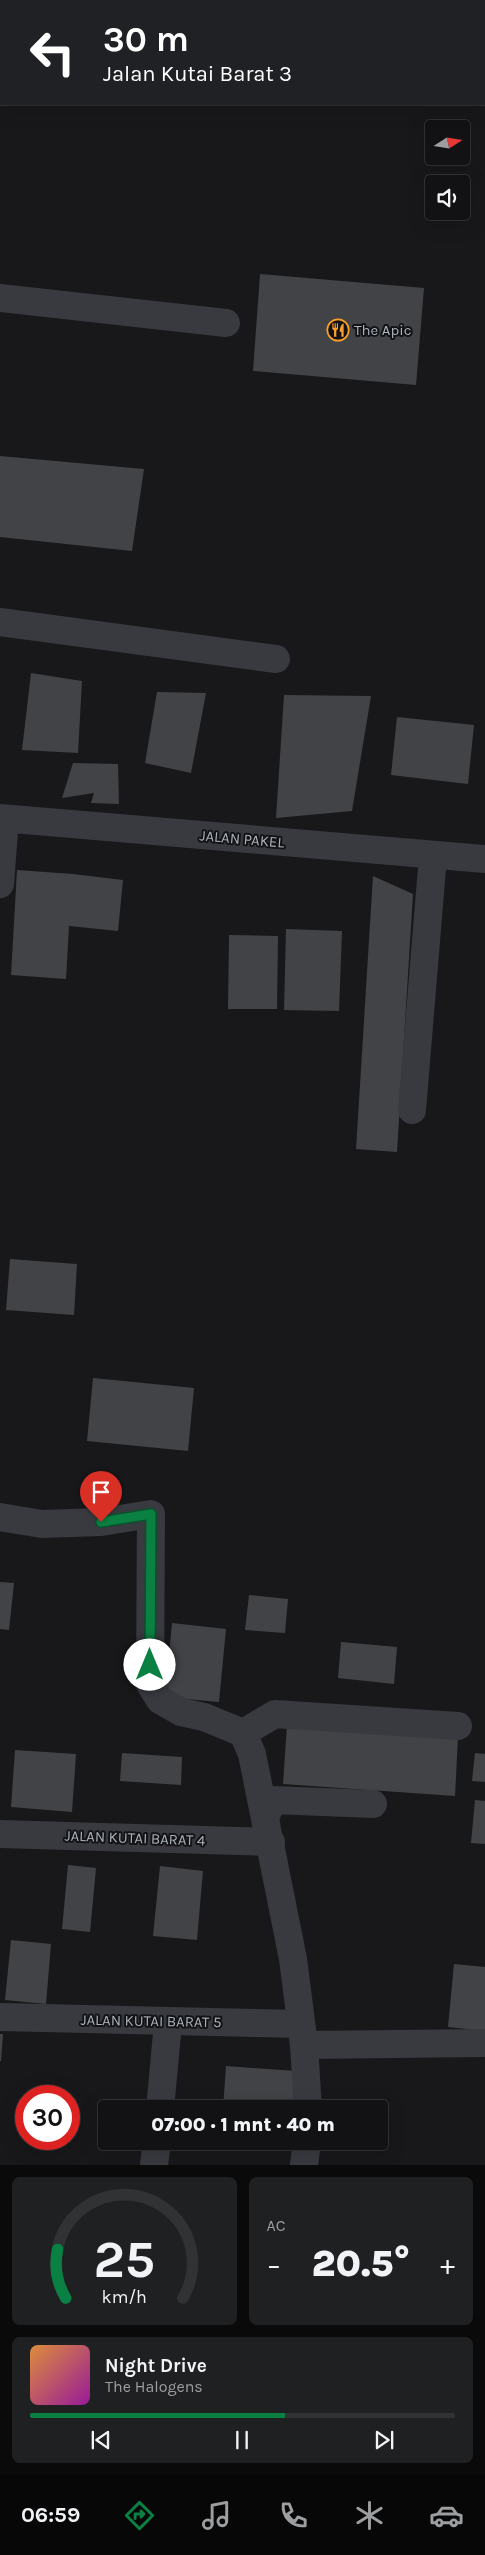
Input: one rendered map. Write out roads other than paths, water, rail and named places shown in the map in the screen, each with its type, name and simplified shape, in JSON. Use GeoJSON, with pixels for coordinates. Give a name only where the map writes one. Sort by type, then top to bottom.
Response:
{"type":"FeatureCollection","features":[{"type":"Feature","properties":{"kind":"street"},"geometry":{"type":"LineString","coordinates":[[0,298],[226,323]]}},
{"type":"Feature","properties":{"kind":"street"},"geometry":{"type":"LineString","coordinates":[[0,622],[276,658]]}},
{"type":"Feature","properties":{"kind":"street"},"geometry":{"type":"LineString","coordinates":[[0,884],[2,818]]}},
{"type":"Feature","properties":{"kind":"street","name":"JALAN PAKEL"},"geometry":{"type":"LineString","coordinates":[[2,818],[485,859]]}},
{"type":"Feature","properties":{"kind":"street"},"geometry":{"type":"LineString","coordinates":[[412,1110],[437,856]]}},
{"type":"Feature","properties":{"kind":"street"},"geometry":{"type":"LineString","coordinates":[[0,1517],[42,1524],[101,1522],[151,1514],[150,1684],[160,1700],[181,1712],[204,1716],[243,1733],[252,1754],[293,1959],[307,2100]]}},
{"type":"Feature","properties":{"kind":"street"},"geometry":{"type":"LineString","coordinates":[[243,1733],[276,1714],[458,1726]]}},
{"type":"Feature","properties":{"kind":"street"},"geometry":{"type":"LineString","coordinates":[[268,1829],[272,1800],[373,1804]]}},
{"type":"Feature","properties":{"kind":"street","name":"JALAN KUTAI BARAT 4"},"geometry":{"type":"LineString","coordinates":[[0,1834],[268,1829]]}},
{"type":"Feature","properties":{"kind":"street","name":"JALAN KUTAI BARAT 5"},"geometry":{"type":"LineString","coordinates":[[0,2017],[168,2023],[302,2035],[485,2043]]}},
{"type":"Feature","properties":{"kind":"street"},"geometry":{"type":"LineString","coordinates":[[161,2100],[168,2023]]}},
{"type":"Feature","properties":{"kind":"street"},"geometry":{"type":"LineString","coordinates":[[154,2165],[156,2150]]}},
{"type":"Feature","properties":{"kind":"street"},"geometry":{"type":"LineString","coordinates":[[304,2165],[306,2150]]}},
{"type":"Feature","properties":{"kind":"place","name":"The Apic"},"geometry":{"type":"Point","coordinates":[338,330]}}]}
